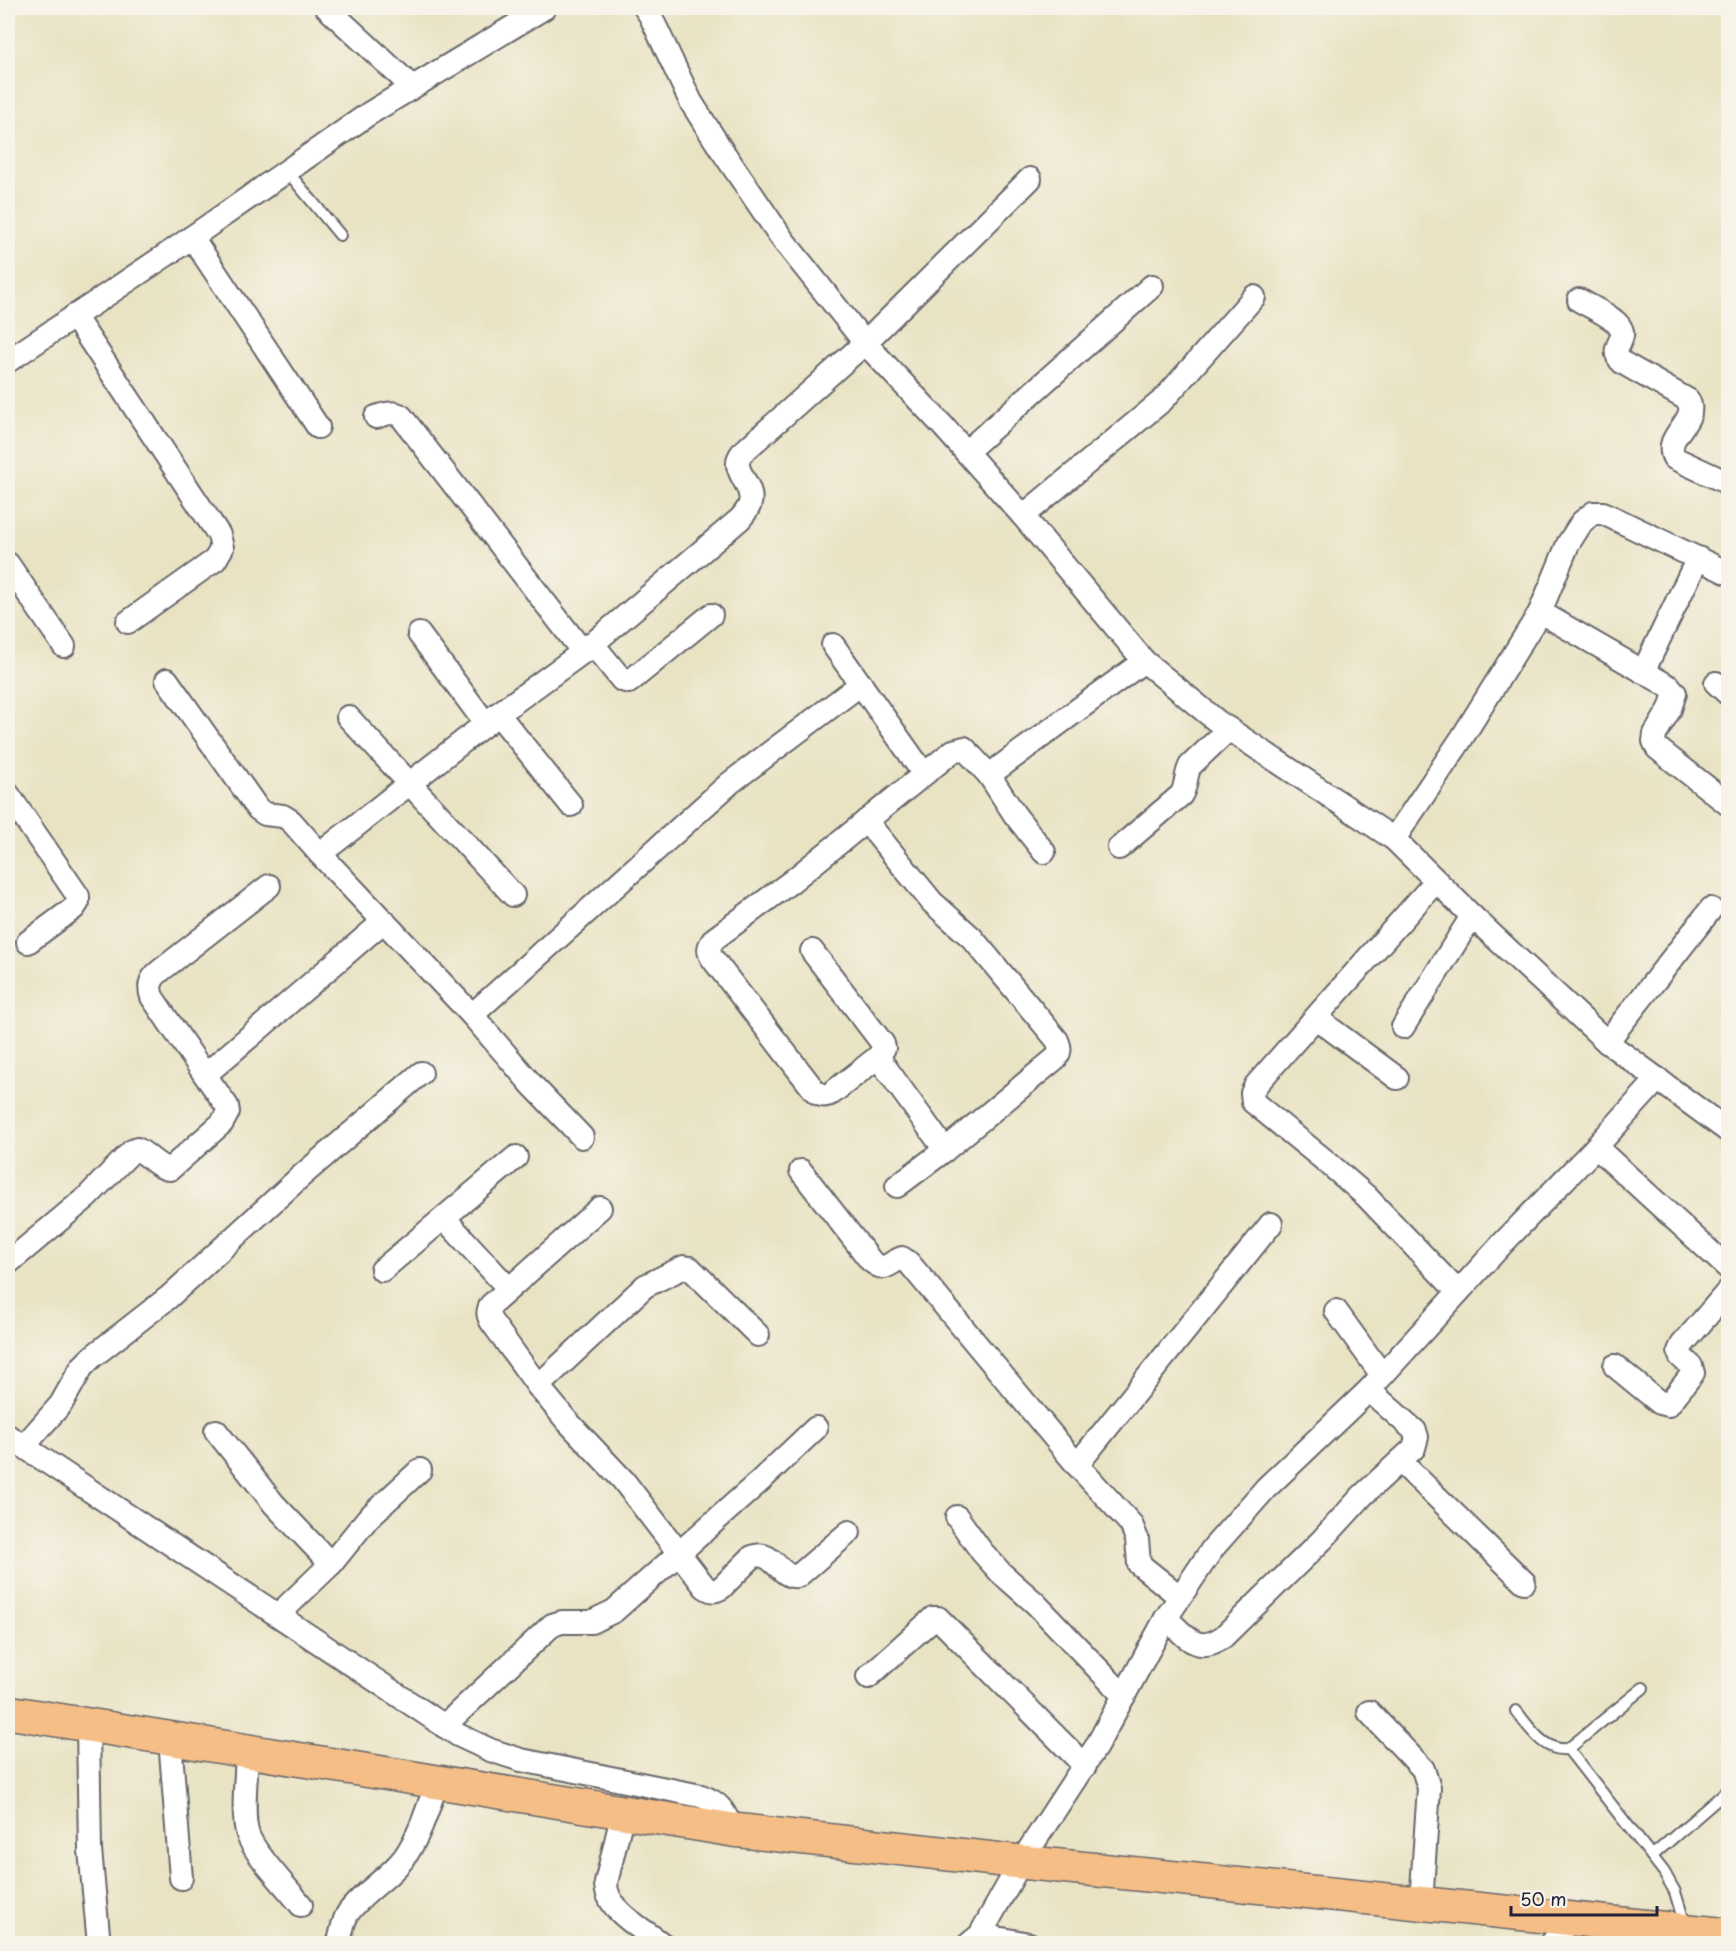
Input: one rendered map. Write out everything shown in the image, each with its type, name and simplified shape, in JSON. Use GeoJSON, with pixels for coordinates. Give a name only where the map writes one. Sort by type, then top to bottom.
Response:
{"type":"FeatureCollection","features":[{"type":"Feature","properties":{"kind":"highway"},"geometry":{"type":"LineString","coordinates":[[8,1712],[733,1830],[1421,1903],[1560,1930],[1687,1931],[1728,1935]]}},
{"type":"Feature","properties":{"kind":"street"},"geometry":{"type":"LineString","coordinates":[[327,8],[412,87]]}},
{"type":"Feature","properties":{"kind":"street"},"geometry":{"type":"LineString","coordinates":[[8,361],[370,113],[544,8]]}},
{"type":"Feature","properties":{"kind":"street"},"geometry":{"type":"LineString","coordinates":[[645,8],[691,102],[783,240],[865,343],[1023,516],[1144,661],[1228,729],[1394,839],[1606,1042],[1728,1131]]}},
{"type":"Feature","properties":{"kind":"street"},"geometry":{"type":"LineString","coordinates":[[320,854],[587,647],[740,519],[751,501],[737,465],[738,458],[865,343],[1030,179]]}},
{"type":"Feature","properties":{"kind":"street"},"geometry":{"type":"LineString","coordinates":[[192,237],[318,427]]}},
{"type":"Feature","properties":{"kind":"street"},"geometry":{"type":"LineString","coordinates":[[966,452],[1152,286]]}},
{"type":"Feature","properties":{"kind":"street"},"geometry":{"type":"LineString","coordinates":[[1023,516],[1163,400],[1254,297]]}},
{"type":"Feature","properties":{"kind":"street"},"geometry":{"type":"LineString","coordinates":[[1579,300],[1615,322],[1621,329],[1622,335],[1615,350],[1617,357],[1623,363],[1688,400],[1691,406],[1690,415],[1672,441],[1670,451],[1674,458],[1728,483]]}},
{"type":"Feature","properties":{"kind":"street"},"geometry":{"type":"LineString","coordinates":[[74,316],[219,534],[222,548],[215,560],[128,622]]}},
{"type":"Feature","properties":{"kind":"street"},"geometry":{"type":"LineString","coordinates":[[376,417],[390,413],[401,416],[587,647],[622,680],[629,682],[711,615]]}},
{"type":"Feature","properties":{"kind":"street"},"geometry":{"type":"LineString","coordinates":[[1394,839],[1460,741],[1540,612],[1568,544],[1582,522],[1593,513],[1603,513],[1728,573]]}},
{"type":"Feature","properties":{"kind":"street"},"geometry":{"type":"LineString","coordinates":[[1643,672],[1698,558]]}},
{"type":"Feature","properties":{"kind":"street"},"geometry":{"type":"LineString","coordinates":[[8,564],[64,646]]}},
{"type":"Feature","properties":{"kind":"street"},"geometry":{"type":"LineString","coordinates":[[1540,612],[1670,687],[1675,693],[1670,709],[1655,735],[1654,741],[1657,748],[1728,804]]}},
{"type":"Feature","properties":{"kind":"street"},"geometry":{"type":"LineString","coordinates":[[419,633],[492,719],[571,806]]}},
{"type":"Feature","properties":{"kind":"street"},"geometry":{"type":"LineString","coordinates":[[833,645],[924,774]]}},
{"type":"Feature","properties":{"kind":"street"},"geometry":{"type":"LineString","coordinates":[[989,775],[1144,661]]}},
{"type":"Feature","properties":{"kind":"street"},"geometry":{"type":"LineString","coordinates":[[167,680],[258,809],[265,814],[283,816],[291,821],[582,1137]]}},
{"type":"Feature","properties":{"kind":"street"},"geometry":{"type":"LineString","coordinates":[[472,1015],[730,783],[861,684]]}},
{"type":"Feature","properties":{"kind":"street"},"geometry":{"type":"LineString","coordinates":[[348,717],[513,895]]}},
{"type":"Feature","properties":{"kind":"street"},"geometry":{"type":"LineString","coordinates":[[1119,848],[1181,795],[1185,789],[1187,773],[1191,766],[1228,729]]}},
{"type":"Feature","properties":{"kind":"street"},"geometry":{"type":"LineString","coordinates":[[812,951],[884,1048],[878,1057],[825,1096],[819,1095],[709,952],[709,946],[714,939],[792,881],[953,751],[964,748],[989,775],[1015,815],[1044,852]]}},
{"type":"Feature","properties":{"kind":"street"},"geometry":{"type":"LineString","coordinates":[[8,794],[78,896],[78,902],[74,908],[28,942]]}},
{"type":"Feature","properties":{"kind":"street"},"geometry":{"type":"LineString","coordinates":[[866,821],[932,902],[972,938],[1057,1040],[1060,1047],[1060,1053],[1056,1058],[945,1150],[897,1186]]}},
{"type":"Feature","properties":{"kind":"street"},"geometry":{"type":"LineString","coordinates":[[1436,881],[1256,1085],[1252,1093],[1253,1102],[1366,1196],[1458,1292]]}},
{"type":"Feature","properties":{"kind":"street"},"geometry":{"type":"LineString","coordinates":[[8,1263],[87,1197],[132,1150],[141,1150],[160,1166],[170,1169],[222,1123],[228,1112],[227,1106],[152,997],[150,984],[160,971],[269,886]]}},
{"type":"Feature","properties":{"kind":"street"},"geometry":{"type":"LineString","coordinates":[[1606,1042],[1711,909]]}},
{"type":"Feature","properties":{"kind":"street"},"geometry":{"type":"LineString","coordinates":[[1403,1027],[1472,916]]}},
{"type":"Feature","properties":{"kind":"street"},"geometry":{"type":"LineString","coordinates":[[205,1075],[384,921]]}},
{"type":"Feature","properties":{"kind":"street"},"geometry":{"type":"LineString","coordinates":[[1316,1018],[1397,1078]]}},
{"type":"Feature","properties":{"kind":"street"},"geometry":{"type":"LineString","coordinates":[[878,1057],[945,1150]]}},
{"type":"Feature","properties":{"kind":"street"},"geometry":{"type":"LineString","coordinates":[[421,1073],[298,1178],[169,1297],[92,1357],[82,1367],[61,1404],[16,1441],[444,1726],[490,1750],[522,1760],[706,1798],[721,1807],[733,1830]]}},
{"type":"Feature","properties":{"kind":"street"},"geometry":{"type":"LineString","coordinates":[[1029,1944],[974,1939],[1021,1862],[1085,1766],[1166,1618],[1213,1548],[1266,1488],[1376,1383],[1658,1079]]}},
{"type":"Feature","properties":{"kind":"street"},"geometry":{"type":"LineString","coordinates":[[1596,1148],[1728,1268]]}},
{"type":"Feature","properties":{"kind":"street"},"geometry":{"type":"LineString","coordinates":[[382,1270],[516,1157]]}},
{"type":"Feature","properties":{"kind":"street"},"geometry":{"type":"LineString","coordinates":[[801,1171],[870,1260],[882,1268],[902,1258],[909,1263],[1077,1465],[1131,1524],[1137,1539],[1138,1564],[1179,1596]]}},
{"type":"Feature","properties":{"kind":"street"},"geometry":{"type":"LineString","coordinates":[[600,1208],[491,1305],[488,1315],[538,1386],[567,1421],[623,1480],[705,1587],[715,1591],[758,1554],[766,1556],[787,1575],[798,1576],[849,1532]]}},
{"type":"Feature","properties":{"kind":"street"},"geometry":{"type":"LineString","coordinates":[[444,1218],[509,1289]]}},
{"type":"Feature","properties":{"kind":"street"},"geometry":{"type":"LineString","coordinates":[[1077,1465],[1271,1224]]}},
{"type":"Feature","properties":{"kind":"street"},"geometry":{"type":"LineString","coordinates":[[538,1386],[645,1286],[684,1267],[690,1268],[758,1335]]}},
{"type":"Feature","properties":{"kind":"street"},"geometry":{"type":"LineString","coordinates":[[1616,1366],[1660,1403],[1668,1405],[1693,1373],[1691,1366],[1680,1356],[1679,1351],[1682,1345],[1728,1291]]}},
{"type":"Feature","properties":{"kind":"street"},"geometry":{"type":"LineString","coordinates":[[1166,1618],[1195,1643],[1204,1646],[1213,1644],[1223,1637],[1322,1540],[1363,1495],[1414,1448],[1417,1437],[1415,1431],[1376,1383],[1336,1311]]}},
{"type":"Feature","properties":{"kind":"street"},"geometry":{"type":"LineString","coordinates":[[444,1726],[552,1625],[562,1622],[591,1622],[614,1611],[816,1428]]}},
{"type":"Feature","properties":{"kind":"street"},"geometry":{"type":"LineString","coordinates":[[216,1431],[274,1504],[330,1564]]}},
{"type":"Feature","properties":{"kind":"street"},"geometry":{"type":"LineString","coordinates":[[1400,1461],[1524,1582]]}},
{"type":"Feature","properties":{"kind":"street"},"geometry":{"type":"LineString","coordinates":[[279,1614],[330,1564],[368,1518],[420,1470]]}},
{"type":"Feature","properties":{"kind":"street"},"geometry":{"type":"LineString","coordinates":[[957,1517],[982,1552],[1001,1573],[1035,1603],[1124,1696]]}},
{"type":"Feature","properties":{"kind":"street"},"geometry":{"type":"LineString","coordinates":[[868,1677],[933,1618],[938,1618],[1085,1766]]}},
{"type":"Feature","properties":{"kind":"street"},"geometry":{"type":"LineString","coordinates":[[1369,1712],[1418,1763],[1423,1770],[1428,1788],[1421,1903]]}},
{"type":"Feature","properties":{"kind":"street"},"geometry":{"type":"LineString","coordinates":[[88,1725],[90,1850],[99,1944]]}},
{"type":"Feature","properties":{"kind":"street"},"geometry":{"type":"LineString","coordinates":[[170,1739],[181,1878]]}},
{"type":"Feature","properties":{"kind":"street"},"geometry":{"type":"LineString","coordinates":[[247,1752],[245,1819],[248,1835],[256,1849],[301,1905]]}},
{"type":"Feature","properties":{"kind":"street"},"geometry":{"type":"LineString","coordinates":[[338,1944],[347,1915],[386,1878],[403,1859],[415,1840],[436,1782]]}},
{"type":"Feature","properties":{"kind":"street"},"geometry":{"type":"LineString","coordinates":[[623,1812],[606,1883],[606,1892],[614,1907],[662,1944]]}},
{"type":"Feature","properties":{"kind":"lane"},"geometry":{"type":"LineString","coordinates":[[287,171],[340,236]]}},
{"type":"Feature","properties":{"kind":"lane"},"geometry":{"type":"LineString","coordinates":[[1516,1711],[1550,1747],[1560,1750],[1568,1749],[1643,1688]]}},
{"type":"Feature","properties":{"kind":"lane"},"geometry":{"type":"LineString","coordinates":[[1568,1749],[1664,1872],[1675,1892],[1687,1931]]}},
{"type":"Feature","properties":{"kind":"lane"},"geometry":{"type":"LineString","coordinates":[[1652,1856],[1728,1790]]}}]}
